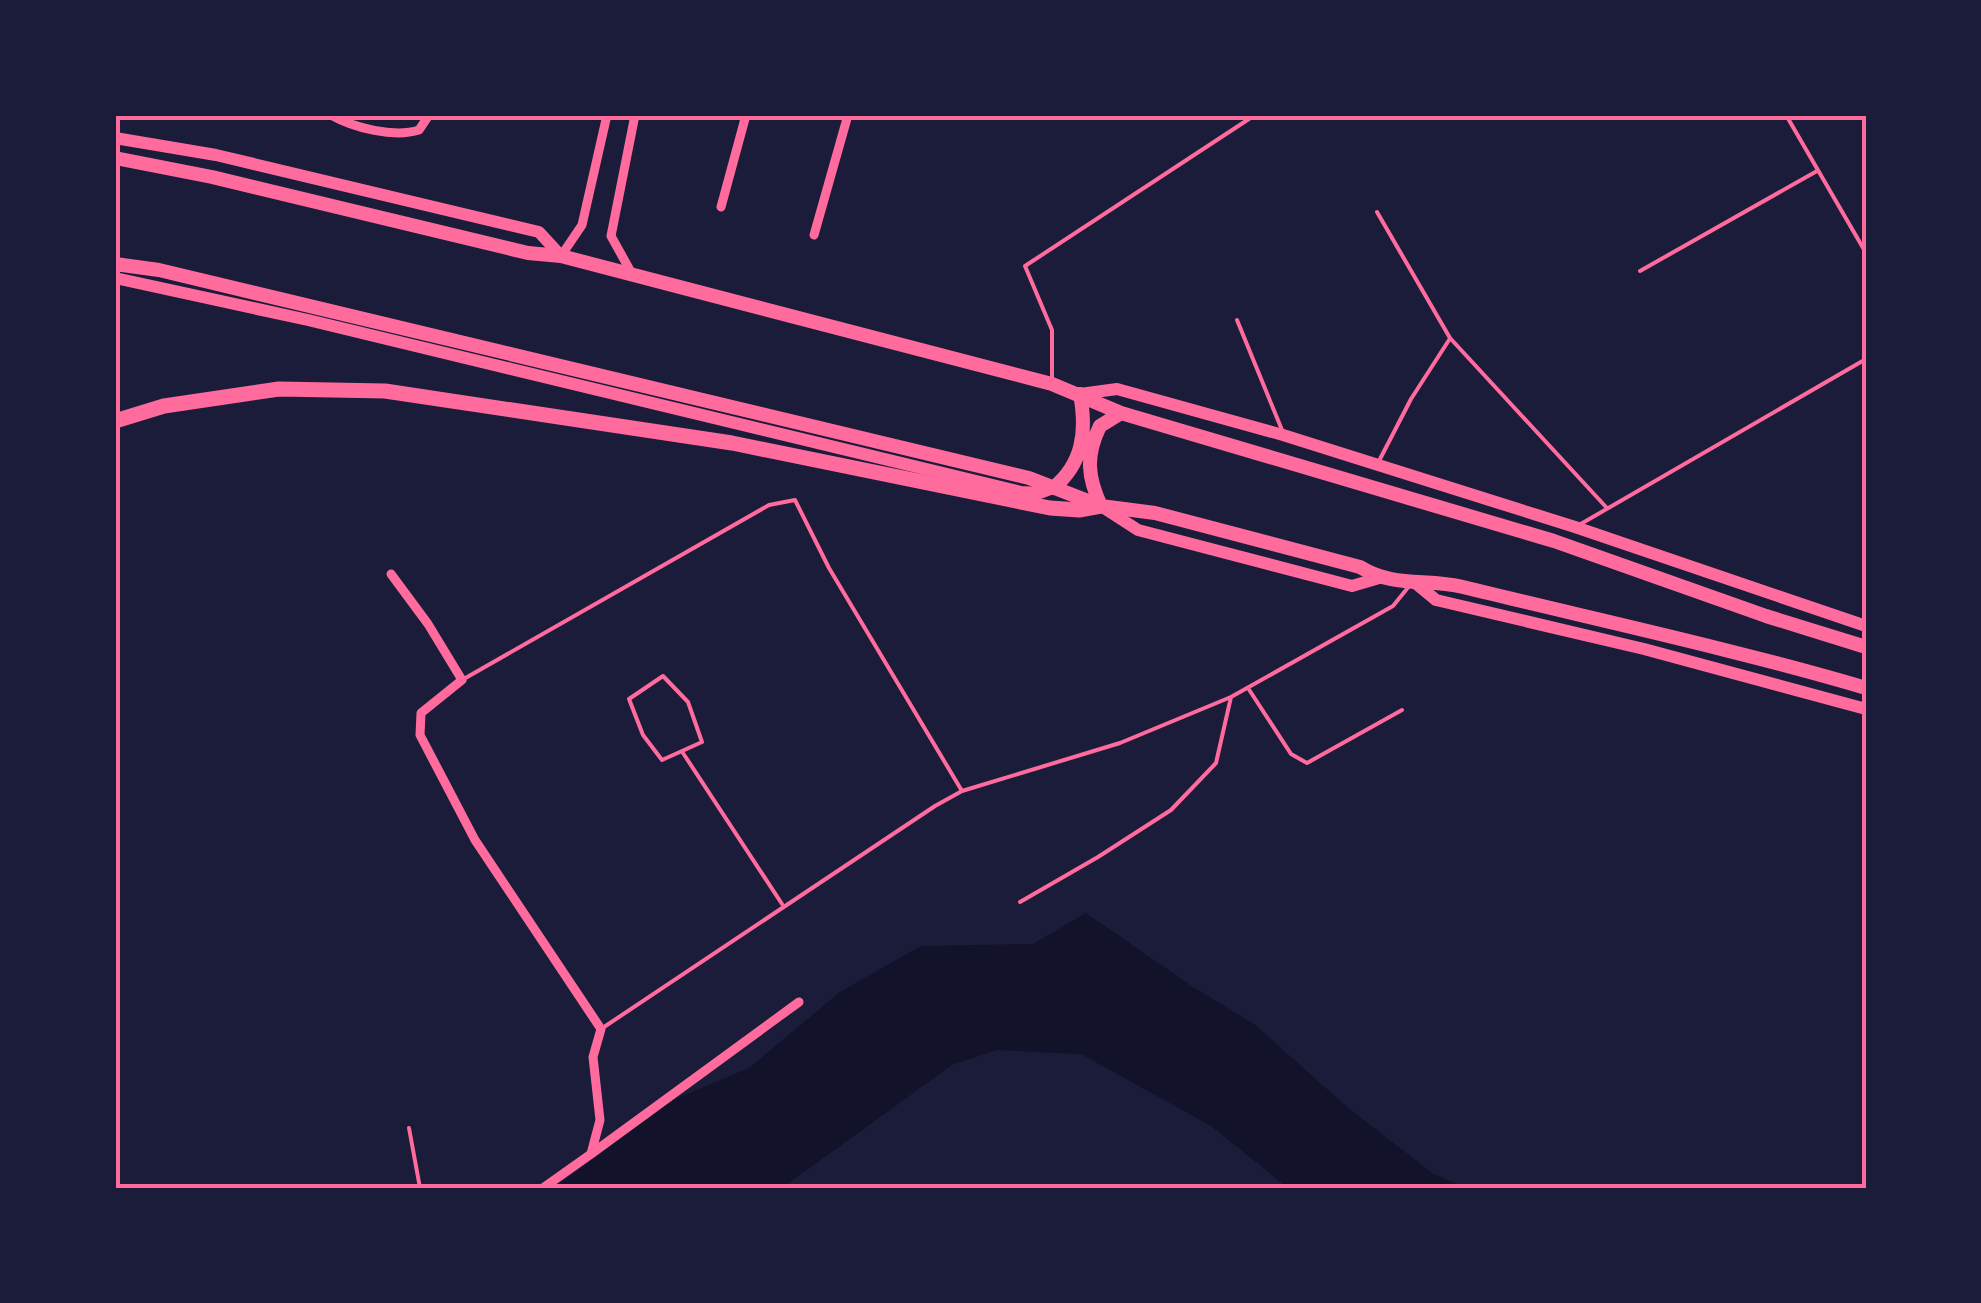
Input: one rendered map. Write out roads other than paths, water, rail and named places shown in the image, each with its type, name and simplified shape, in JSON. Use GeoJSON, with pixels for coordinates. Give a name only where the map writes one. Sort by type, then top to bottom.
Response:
{"type":"FeatureCollection","features":[{"type":"Feature","properties":{"kind":"highway"},"geometry":{"type":"LineString","coordinates":[[115,158],[212,177],[528,253],[561,256],[1052,384],[1121,413],[1554,541],[1866,647]]}},
{"type":"Feature","properties":{"kind":"highway"},"geometry":{"type":"LineString","coordinates":[[115,264],[159,270],[1029,478],[1102,506],[1174,518],[1360,566],[1379,578],[1445,583],[1866,688]]}},
{"type":"Feature","properties":{"kind":"highway"},"geometry":{"type":"LineString","coordinates":[[115,421],[164,406],[280,389],[385,391],[732,443],[1050,508],[1079,510],[1102,506]]}},
{"type":"Feature","properties":{"kind":"highway"},"geometry":{"type":"LineString","coordinates":[[1052,488],[1069,475],[1080,450],[1084,434],[1080,394]]}},
{"type":"Feature","properties":{"kind":"highway"},"geometry":{"type":"LineString","coordinates":[[1102,506],[1088,471],[1090,454],[1100,426],[1121,413]]}},
{"type":"Feature","properties":{"kind":"main road"},"geometry":{"type":"LineString","coordinates":[[115,138],[216,155],[539,232],[561,256]]}},
{"type":"Feature","properties":{"kind":"main road"},"geometry":{"type":"LineString","coordinates":[[212,177],[216,155]]}},
{"type":"Feature","properties":{"kind":"main road"},"geometry":{"type":"LineString","coordinates":[[115,278],[575,383],[1021,492],[1040,493],[1052,488]]}},
{"type":"Feature","properties":{"kind":"main road"},"geometry":{"type":"LineString","coordinates":[[1080,394],[1117,389],[1283,434],[1866,626]]}},
{"type":"Feature","properties":{"kind":"main road"},"geometry":{"type":"LineString","coordinates":[[1277,458],[1283,434]]}},
{"type":"Feature","properties":{"kind":"main road"},"geometry":{"type":"LineString","coordinates":[[1367,486],[1377,466]]}},
{"type":"Feature","properties":{"kind":"main road"},"geometry":{"type":"LineString","coordinates":[[1413,582],[1436,600],[1644,649],[1866,709]]}},
{"type":"Feature","properties":{"kind":"street"},"geometry":{"type":"LineString","coordinates":[[331,115],[344,122],[406,134],[420,130],[428,115]]}},
{"type":"Feature","properties":{"kind":"street"},"geometry":{"type":"LineString","coordinates":[[561,256],[582,226],[607,115]]}},
{"type":"Feature","properties":{"kind":"street"},"geometry":{"type":"LineString","coordinates":[[633,274],[611,236],[635,115]]}},
{"type":"Feature","properties":{"kind":"street"},"geometry":{"type":"LineString","coordinates":[[721,207],[746,115]]}},
{"type":"Feature","properties":{"kind":"street"},"geometry":{"type":"LineString","coordinates":[[814,235],[848,115]]}},
{"type":"Feature","properties":{"kind":"street"},"geometry":{"type":"LineString","coordinates":[[391,574],[462,680],[422,713],[420,734],[475,840],[601,1029],[592,1057],[600,1120],[591,1154]]}},
{"type":"Feature","properties":{"kind":"street"},"geometry":{"type":"LineString","coordinates":[[543,1188],[799,1002]]}},
{"type":"Feature","properties":{"kind":"lane"},"geometry":{"type":"LineString","coordinates":[[1052,384],[1052,330],[1025,266],[1255,115]]}},
{"type":"Feature","properties":{"kind":"lane"},"geometry":{"type":"LineString","coordinates":[[1786,115],[1866,253]]}},
{"type":"Feature","properties":{"kind":"lane"},"geometry":{"type":"LineString","coordinates":[[1640,271],[1817,171]]}},
{"type":"Feature","properties":{"kind":"lane"},"geometry":{"type":"LineString","coordinates":[[1377,212],[1450,338],[1606,507]]}},
{"type":"Feature","properties":{"kind":"lane"},"geometry":{"type":"LineString","coordinates":[[1237,320],[1283,434]]}},
{"type":"Feature","properties":{"kind":"lane"},"geometry":{"type":"LineString","coordinates":[[1377,466],[1411,399],[1450,338]]}},
{"type":"Feature","properties":{"kind":"lane"},"geometry":{"type":"LineString","coordinates":[[1554,541],[1606,507],[1866,359]]}},
{"type":"Feature","properties":{"kind":"lane"},"geometry":{"type":"LineString","coordinates":[[462,680],[770,505],[794,500],[829,568],[962,791]]}},
{"type":"Feature","properties":{"kind":"lane"},"geometry":{"type":"LineString","coordinates":[[601,1029],[782,906],[962,791],[1120,743],[1232,697],[1393,606],[1413,582]]}},
{"type":"Feature","properties":{"kind":"lane"},"geometry":{"type":"LineString","coordinates":[[663,676],[688,702],[702,742],[684,754],[662,760],[643,735],[629,699],[663,676]]}},
{"type":"Feature","properties":{"kind":"lane"},"geometry":{"type":"LineString","coordinates":[[1248,688],[1291,754],[1307,763],[1402,710]]}},
{"type":"Feature","properties":{"kind":"lane"},"geometry":{"type":"LineString","coordinates":[[1020,902],[1171,810],[1216,763],[1232,697]]}},
{"type":"Feature","properties":{"kind":"lane"},"geometry":{"type":"LineString","coordinates":[[684,754],[782,906]]}},
{"type":"Feature","properties":{"kind":"lane"},"geometry":{"type":"LineString","coordinates":[[409,1128],[420,1188]]}}]}
